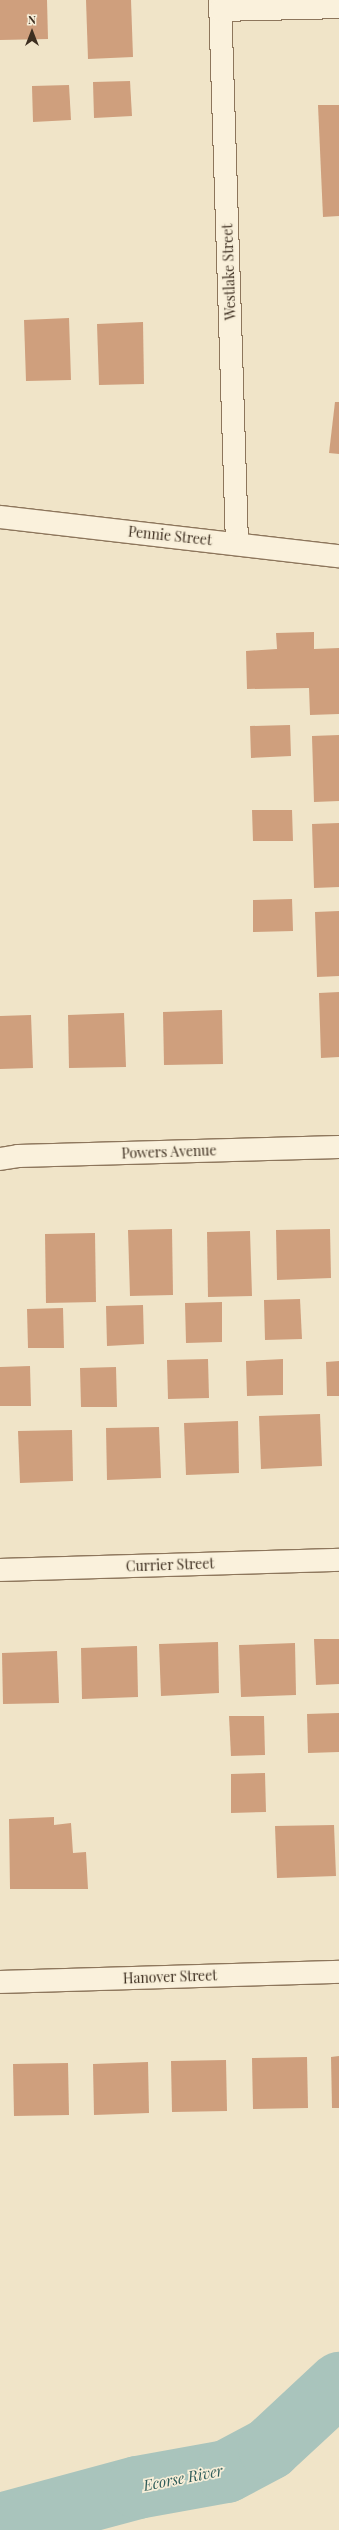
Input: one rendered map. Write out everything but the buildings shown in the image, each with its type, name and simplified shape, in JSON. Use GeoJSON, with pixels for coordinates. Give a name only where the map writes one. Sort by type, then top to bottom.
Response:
{"type":"FeatureCollection","features":[{"type":"Feature","properties":{"kind":"street"},"geometry":{"type":"LineString","coordinates":[[220,5],[339,7]]}},
{"type":"Feature","properties":{"kind":"street","name":"Westlake Street"},"geometry":{"type":"LineString","coordinates":[[220,5],[237,544]]}},
{"type":"Feature","properties":{"kind":"street","name":"Pennie Street"},"geometry":{"type":"LineString","coordinates":[[0,517],[339,556]]}},
{"type":"Feature","properties":{"kind":"street","name":"Powers Avenue"},"geometry":{"type":"LineString","coordinates":[[0,1159],[18,1156],[339,1147]]}},
{"type":"Feature","properties":{"kind":"street","name":"Currier Street"},"geometry":{"type":"LineString","coordinates":[[0,1570],[339,1560]]}},
{"type":"Feature","properties":{"kind":"street","name":"Hanover Street"},"geometry":{"type":"LineString","coordinates":[[0,1982],[339,1972]]}},
{"type":"Feature","properties":{"kind":"waterway","name":"Ecorse River"},"geometry":{"type":"LineString","coordinates":[[0,2524],[137,2487],[226,2471],[269,2448],[339,2383]]}}]}
